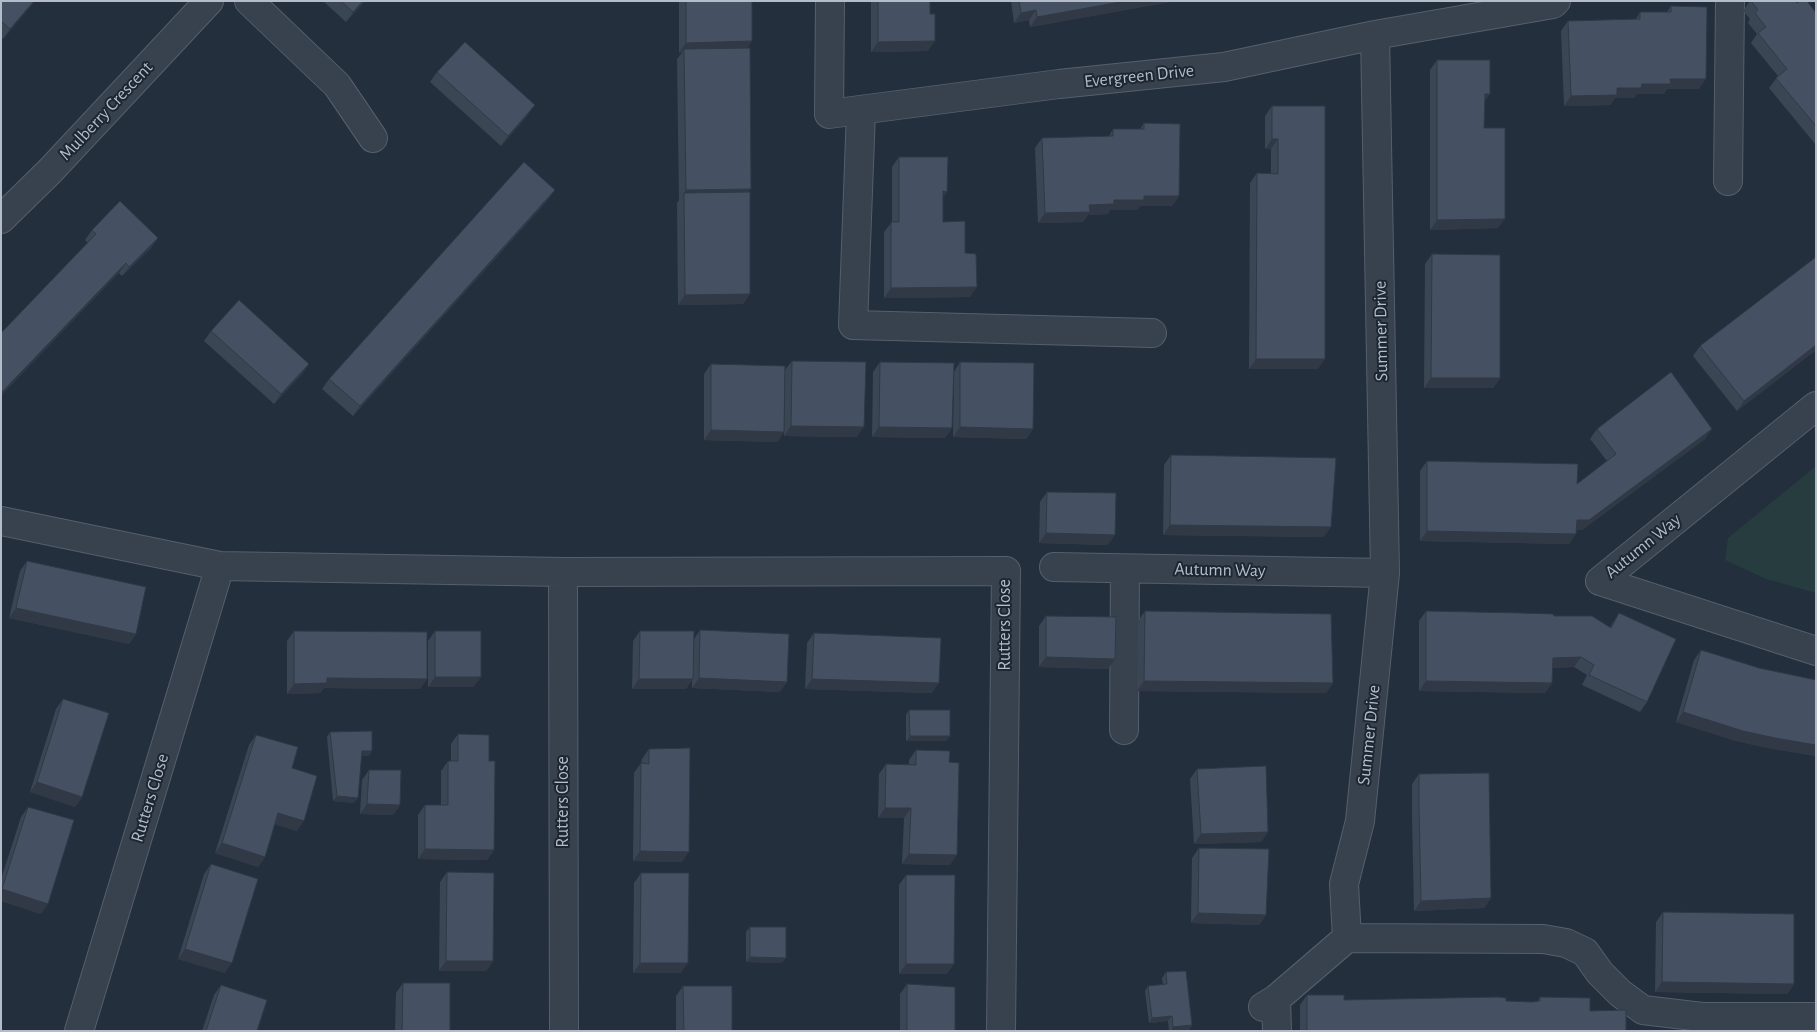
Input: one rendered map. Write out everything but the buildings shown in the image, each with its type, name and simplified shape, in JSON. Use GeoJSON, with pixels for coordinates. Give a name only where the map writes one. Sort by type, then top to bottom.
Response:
{"type":"FeatureCollection","features":[{"type":"Feature","properties":{"kind":"street","name":"Mulberry Crescent"},"geometry":{"type":"LineString","coordinates":[[1,219],[50,171],[209,1]]}},
{"type":"Feature","properties":{"kind":"street"},"geometry":{"type":"LineString","coordinates":[[249,1],[337,85],[373,138]]}},
{"type":"Feature","properties":{"kind":"street","name":"Evergreen Drive"},"geometry":{"type":"LineString","coordinates":[[830,1],[830,114],[1059,84],[1224,67],[1375,35],[1552,4],[1556,1]]}},
{"type":"Feature","properties":{"kind":"street"},"geometry":{"type":"LineString","coordinates":[[1728,181],[1730,1]]}},
{"type":"Feature","properties":{"kind":"street","name":"Summer Drive"},"geometry":{"type":"LineString","coordinates":[[1348,938],[1344,884],[1360,821],[1386,573],[1375,35]]}},
{"type":"Feature","properties":{"kind":"street"},"geometry":{"type":"LineString","coordinates":[[861,111],[853,324],[1152,333]]}},
{"type":"Feature","properties":{"kind":"street","name":"Autumn Way"},"geometry":{"type":"LineString","coordinates":[[1816,406],[1600,581],[1816,651]]}},
{"type":"Feature","properties":{"kind":"street","name":"Rutters Close"},"geometry":{"type":"LineString","coordinates":[[1,521],[220,566],[563,572],[1006,571],[1001,1031]]}},
{"type":"Feature","properties":{"kind":"street","name":"Rutters Close"},"geometry":{"type":"LineString","coordinates":[[79,1031],[220,566]]}},
{"type":"Feature","properties":{"kind":"street","name":"Autumn Way"},"geometry":{"type":"LineString","coordinates":[[1054,567],[1386,573]]}},
{"type":"Feature","properties":{"kind":"street"},"geometry":{"type":"LineString","coordinates":[[1124,730],[1125,569]]}},
{"type":"Feature","properties":{"kind":"street","name":"Rutters Close"},"geometry":{"type":"LineString","coordinates":[[563,572],[564,1031]]}},
{"type":"Feature","properties":{"kind":"street"},"geometry":{"type":"LineString","coordinates":[[1277,1031],[1269,1003],[1348,938],[1542,939],[1566,943],[1585,952],[1613,987],[1643,1010],[1702,1017],[1816,1017]]}},
{"type":"Feature","properties":{"kind":"green space"},"geometry":{"type":"Polygon","coordinates":[[[1816,466],[1816,593],[1766,579],[1725,560],[1728,538],[1816,466]]]}}]}
